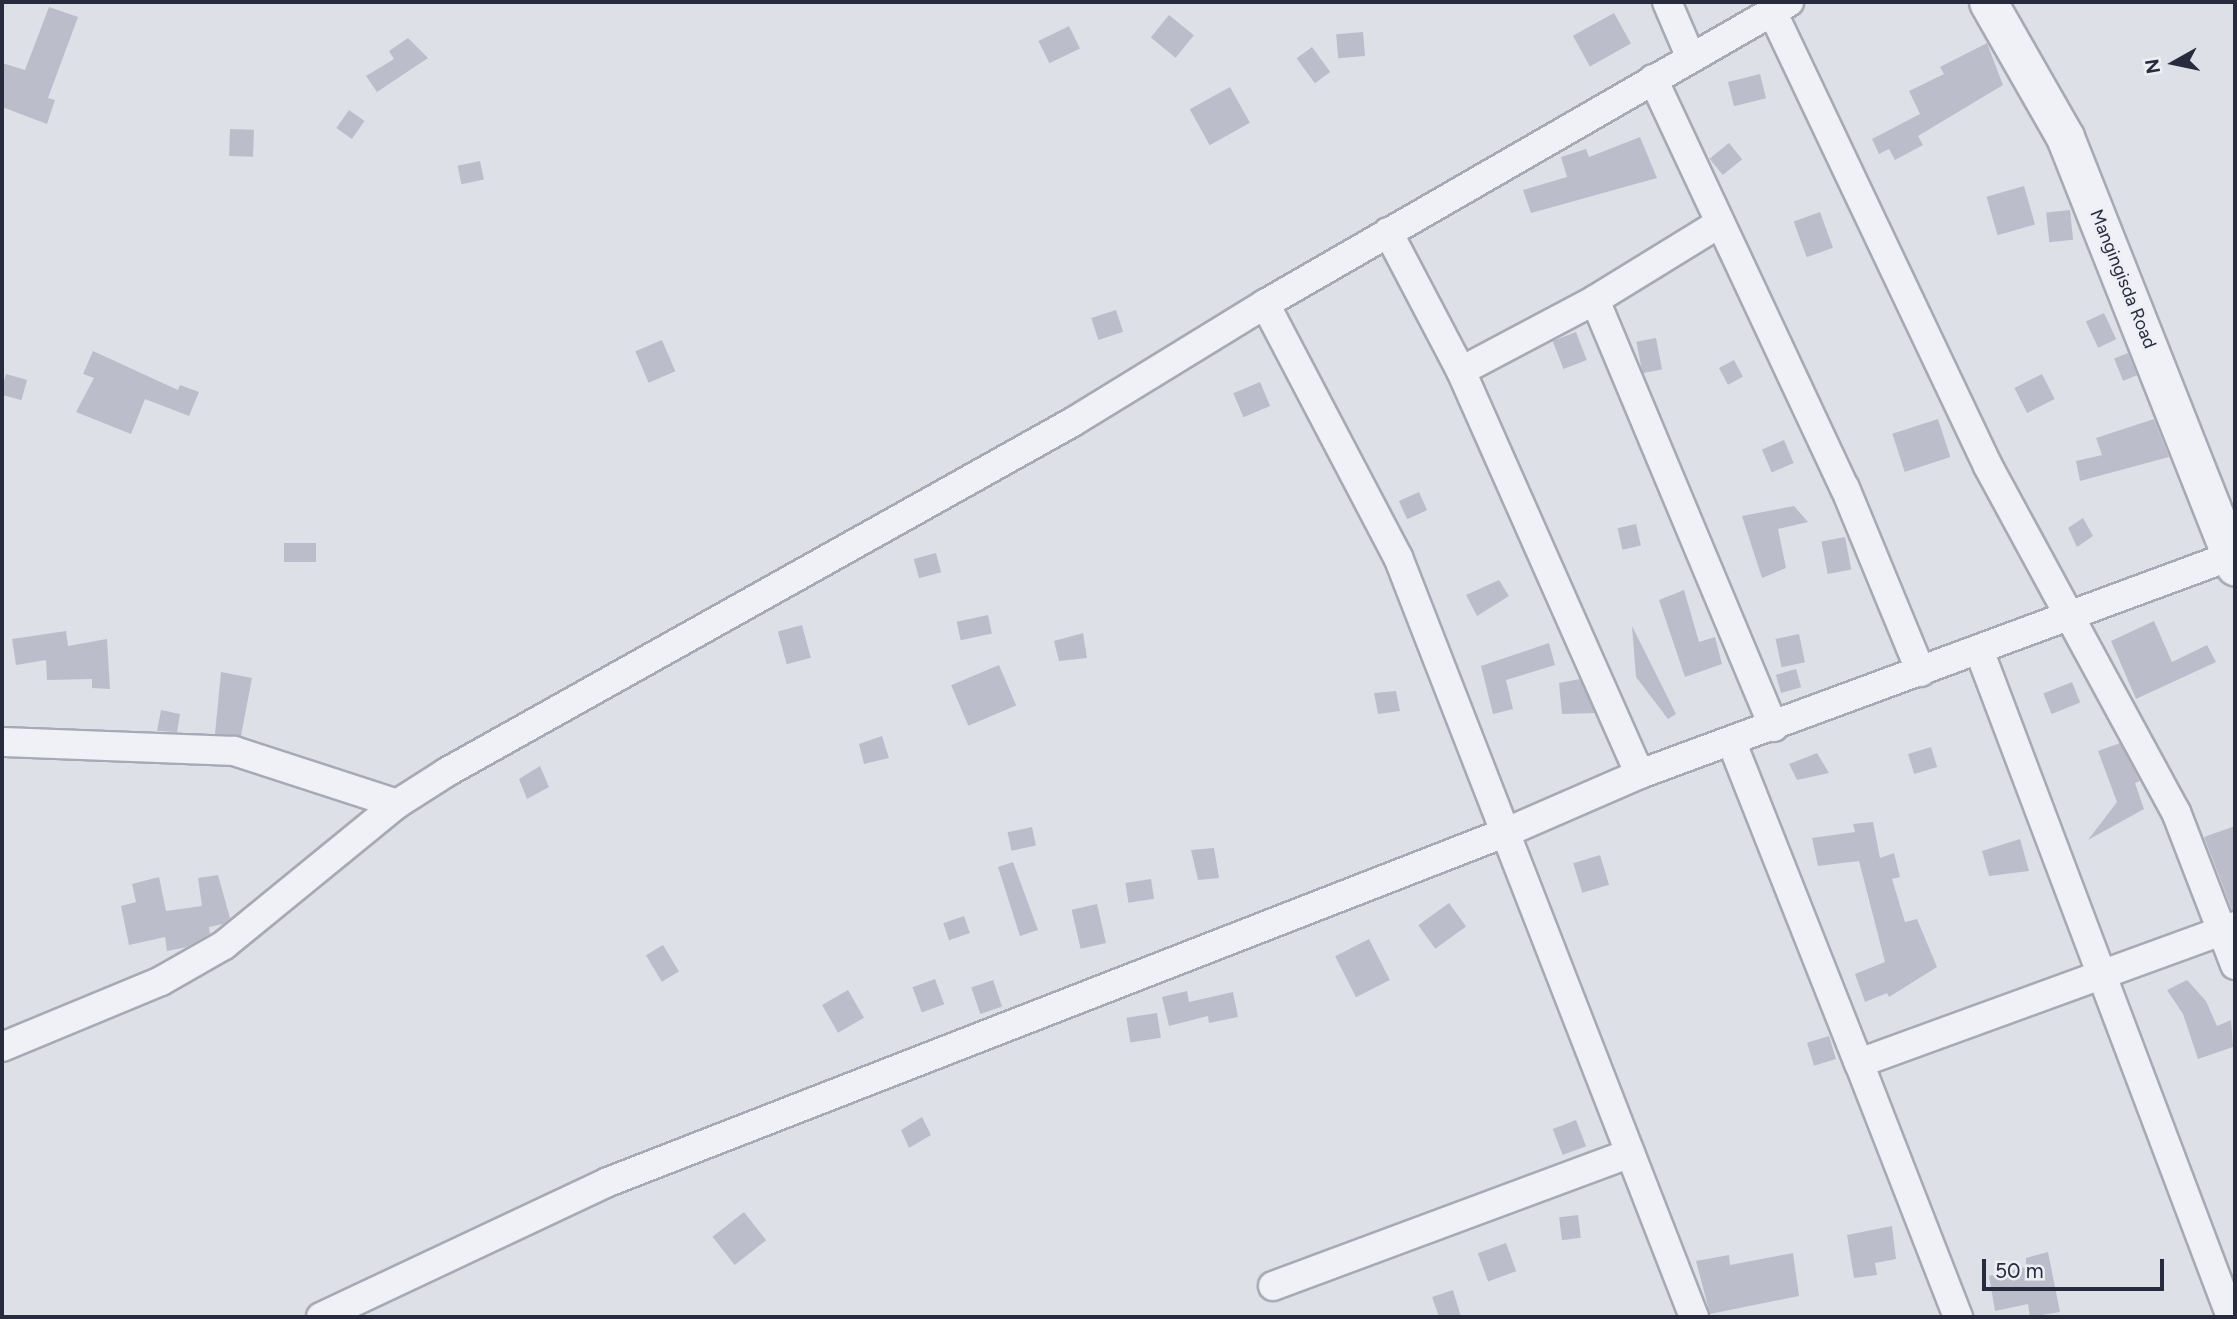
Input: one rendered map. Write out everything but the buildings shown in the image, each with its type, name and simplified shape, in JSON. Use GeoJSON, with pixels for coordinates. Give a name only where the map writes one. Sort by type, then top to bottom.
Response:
{"type":"FeatureCollection","features":[{"type":"Feature","properties":{"kind":"street"},"geometry":{"type":"LineString","coordinates":[[1667,2],[1691,58]]}},
{"type":"Feature","properties":{"kind":"street","name":"Mangingisda Road"},"geometry":{"type":"LineString","coordinates":[[1988,2],[2065,137],[2233,562]]}},
{"type":"Feature","properties":{"kind":"street"},"geometry":{"type":"LineString","coordinates":[[2,1047],[161,981],[224,945],[397,804],[1071,423],[1265,304],[1780,6],[1988,466],[2074,616],[2176,812],[2229,929],[2235,965]]}},
{"type":"Feature","properties":{"kind":"street"},"geometry":{"type":"LineString","coordinates":[[1654,79],[1840,476],[1922,673]]}},
{"type":"Feature","properties":{"kind":"street"},"geometry":{"type":"LineString","coordinates":[[1461,371],[1595,300],[1720,223]]}},
{"type":"Feature","properties":{"kind":"street"},"geometry":{"type":"LineString","coordinates":[[1388,232],[1461,371],[1640,774]]}},
{"type":"Feature","properties":{"kind":"street"},"geometry":{"type":"LineString","coordinates":[[1595,300],[1774,727]]}},
{"type":"Feature","properties":{"kind":"street"},"geometry":{"type":"LineString","coordinates":[[1265,304],[1398,557],[1509,831],[1694,1317]]}},
{"type":"Feature","properties":{"kind":"street"},"geometry":{"type":"LineString","coordinates":[[321,1317],[608,1182],[1509,831],[1640,774],[1732,743],[2074,616],[2233,562]]}},
{"type":"Feature","properties":{"kind":"street"},"geometry":{"type":"LineString","coordinates":[[1979,650],[2231,1317]]}},
{"type":"Feature","properties":{"kind":"street"},"geometry":{"type":"LineString","coordinates":[[2,742],[234,751],[397,804]]}},
{"type":"Feature","properties":{"kind":"street"},"geometry":{"type":"LineString","coordinates":[[1732,743],[1958,1317]]}},
{"type":"Feature","properties":{"kind":"street"},"geometry":{"type":"LineString","coordinates":[[1859,1063],[2229,929]]}},
{"type":"Feature","properties":{"kind":"street"},"geometry":{"type":"LineString","coordinates":[[1273,1286],[1630,1153]]}}]}
